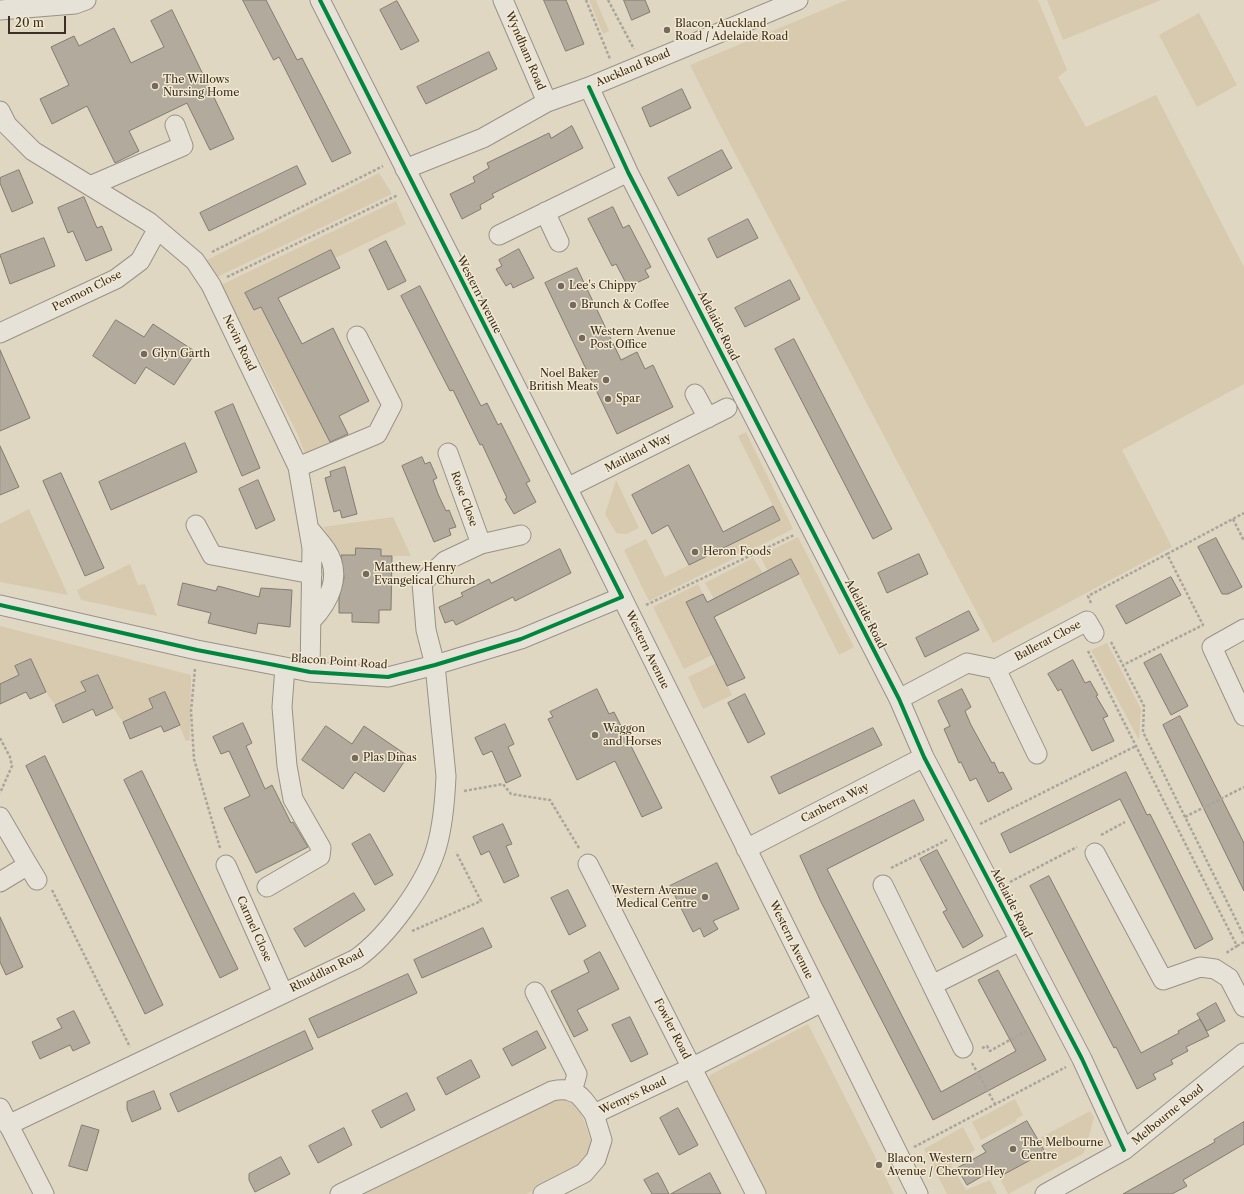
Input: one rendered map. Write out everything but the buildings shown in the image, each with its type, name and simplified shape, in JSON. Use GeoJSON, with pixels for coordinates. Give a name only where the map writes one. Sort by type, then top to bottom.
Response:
{"type":"FeatureCollection","features":[{"type":"Feature","properties":{"kind":"street"},"geometry":{"type":"LineString","coordinates":[[0,10],[75,4],[86,0]]}},
{"type":"Feature","properties":{"kind":"street","name":"Western Avenue"},"geometry":{"type":"LineString","coordinates":[[320,0],[567,488],[918,1194]]}},
{"type":"Feature","properties":{"kind":"street","name":"Wyndham Road"},"geometry":{"type":"LineString","coordinates":[[503,0],[546,102]]}},
{"type":"Feature","properties":{"kind":"street","name":"Auckland Road"},"geometry":{"type":"LineString","coordinates":[[402,163],[483,138],[546,102],[589,87],[798,0]]}},
{"type":"Feature","properties":{"kind":"street","name":"Adelaide Road"},"geometry":{"type":"LineString","coordinates":[[589,87],[628,172],[899,699],[924,757],[1082,1059],[1124,1150]]}},
{"type":"Feature","properties":{"kind":"street","name":"Nevin Road"},"geometry":{"type":"LineString","coordinates":[[0,111],[6,125],[33,152],[149,222],[195,261],[211,285],[298,467],[312,548],[310,672]]}},
{"type":"Feature","properties":{"kind":"street"},"geometry":{"type":"LineString","coordinates":[[90,186],[183,146],[175,125]]}},
{"type":"Feature","properties":{"kind":"street"},"geometry":{"type":"LineString","coordinates":[[499,234],[628,172]]}},
{"type":"Feature","properties":{"kind":"street"},"geometry":{"type":"LineString","coordinates":[[545,212],[559,242]]}},
{"type":"Feature","properties":{"kind":"street","name":"Penmon Close"},"geometry":{"type":"LineString","coordinates":[[0,333],[116,279],[140,261],[157,230]]}},
{"type":"Feature","properties":{"kind":"street"},"geometry":{"type":"LineString","coordinates":[[298,467],[377,434],[392,406],[357,336]]}},
{"type":"Feature","properties":{"kind":"street"},"geometry":{"type":"LineString","coordinates":[[695,394],[708,418]]}},
{"type":"Feature","properties":{"kind":"street","name":"Maitland Way"},"geometry":{"type":"LineString","coordinates":[[567,488],[727,408]]}},
{"type":"Feature","properties":{"kind":"street","name":"Rose Close"},"geometry":{"type":"LineString","coordinates":[[448,454],[481,544]]}},
{"type":"Feature","properties":{"kind":"street"},"geometry":{"type":"LineString","coordinates":[[196,525],[212,555],[312,574]]}},
{"type":"Feature","properties":{"kind":"street"},"geometry":{"type":"LineString","coordinates":[[309,529],[327,551],[332,565],[333,578],[328,599],[311,620]]}},
{"type":"Feature","properties":{"kind":"street"},"geometry":{"type":"LineString","coordinates":[[435,666],[426,630],[422,582],[445,561],[481,544],[521,535]]}},
{"type":"Feature","properties":{"kind":"street","name":"Blacon Point Road"},"geometry":{"type":"LineString","coordinates":[[0,605],[197,650],[310,672],[388,676],[435,666],[625,605]]}},
{"type":"Feature","properties":{"kind":"street","name":"Ballerat Close"},"geometry":{"type":"LineString","coordinates":[[996,669],[1087,621],[1096,639]]}},
{"type":"Feature","properties":{"kind":"street"},"geometry":{"type":"LineString","coordinates":[[1244,629],[1212,647],[1244,716]]}},
{"type":"Feature","properties":{"kind":"street"},"geometry":{"type":"LineString","coordinates":[[899,699],[967,663],[996,669],[1037,754]]}},
{"type":"Feature","properties":{"kind":"street","name":"Rhuddlan Road"},"geometry":{"type":"LineString","coordinates":[[8,1124],[356,959],[371,948],[399,915],[423,878],[438,841],[446,776],[435,666]]}},
{"type":"Feature","properties":{"kind":"street"},"geometry":{"type":"LineString","coordinates":[[267,887],[320,856],[321,848],[293,799],[287,766],[282,706],[285,667]]}},
{"type":"Feature","properties":{"kind":"street","name":"Canberra Way"},"geometry":{"type":"LineString","coordinates":[[746,849],[924,757]]}},
{"type":"Feature","properties":{"kind":"street"},"geometry":{"type":"LineString","coordinates":[[0,817],[32,873],[0,882]]}},
{"type":"Feature","properties":{"kind":"street"},"geometry":{"type":"LineString","coordinates":[[1092,844],[1163,980],[1200,967],[1215,970],[1229,978],[1244,1007]]}},
{"type":"Feature","properties":{"kind":"street","name":"Fowler Road"},"geometry":{"type":"LineString","coordinates":[[588,864],[756,1194]]}},
{"type":"Feature","properties":{"kind":"street","name":"Carmel Close"},"geometry":{"type":"LineString","coordinates":[[226,865],[283,993]]}},
{"type":"Feature","properties":{"kind":"street"},"geometry":{"type":"LineString","coordinates":[[883,885],[966,1052]]}},
{"type":"Feature","properties":{"kind":"street"},"geometry":{"type":"LineString","coordinates":[[932,985],[1020,941]]}},
{"type":"Feature","properties":{"kind":"street"},"geometry":{"type":"LineString","coordinates":[[340,1194],[552,1091],[565,1088],[572,1092],[577,1074],[535,992]]}},
{"type":"Feature","properties":{"kind":"street","name":"Wemyss Road"},"geometry":{"type":"LineString","coordinates":[[572,1092],[580,1095],[594,1114],[691,1068],[822,1002]]}},
{"type":"Feature","properties":{"kind":"street","name":"Melbourne Road"},"geometry":{"type":"LineString","coordinates":[[1045,1194],[1124,1150],[1244,1053]]}},
{"type":"Feature","properties":{"kind":"street"},"geometry":{"type":"LineString","coordinates":[[0,1108],[44,1194]]}},
{"type":"Feature","properties":{"kind":"street"},"geometry":{"type":"LineString","coordinates":[[543,1194],[584,1173],[596,1159],[602,1140],[594,1114]]}},
{"type":"Feature","properties":{"kind":"path"},"geometry":{"type":"LineString","coordinates":[[586,0],[617,75]]}},
{"type":"Feature","properties":{"kind":"path"},"geometry":{"type":"LineString","coordinates":[[608,0],[642,65]]}},
{"type":"Feature","properties":{"kind":"path"},"geometry":{"type":"LineString","coordinates":[[195,261],[402,163]]}},
{"type":"Feature","properties":{"kind":"path"},"geometry":{"type":"LineString","coordinates":[[211,285],[414,187]]}},
{"type":"Feature","properties":{"kind":"path"},"geometry":{"type":"LineString","coordinates":[[1094,610],[1088,596],[1244,513]]}},
{"type":"Feature","properties":{"kind":"path"},"geometry":{"type":"LineString","coordinates":[[1233,519],[1244,541]]}},
{"type":"Feature","properties":{"kind":"path"},"geometry":{"type":"LineString","coordinates":[[625,605],[810,527]]}},
{"type":"Feature","properties":{"kind":"path"},"geometry":{"type":"LineString","coordinates":[[1123,665],[1202,625],[1167,554]]}},
{"type":"Feature","properties":{"kind":"path"},"geometry":{"type":"LineString","coordinates":[[1096,639],[1123,665],[1144,706],[1143,732],[1244,936]]}},
{"type":"Feature","properties":{"kind":"path"},"geometry":{"type":"LineString","coordinates":[[1096,639],[1136,746],[1237,946]]}},
{"type":"Feature","properties":{"kind":"path"},"geometry":{"type":"LineString","coordinates":[[197,650],[192,711],[194,759],[226,865]]}},
{"type":"Feature","properties":{"kind":"path"},"geometry":{"type":"LineString","coordinates":[[0,738],[10,757],[12,766],[0,793]]}},
{"type":"Feature","properties":{"kind":"path"},"geometry":{"type":"LineString","coordinates":[[883,885],[878,875],[1136,746]]}},
{"type":"Feature","properties":{"kind":"path"},"geometry":{"type":"LineString","coordinates":[[445,793],[503,784],[511,794],[550,800],[588,864]]}},
{"type":"Feature","properties":{"kind":"path"},"geometry":{"type":"LineString","coordinates":[[1185,817],[1244,787]]}},
{"type":"Feature","properties":{"kind":"path"},"geometry":{"type":"LineString","coordinates":[[994,891],[1092,844],[1125,822]]}},
{"type":"Feature","properties":{"kind":"path"},"geometry":{"type":"LineString","coordinates":[[384,933],[399,937],[481,901],[448,836],[438,841]]}},
{"type":"Feature","properties":{"kind":"path"},"geometry":{"type":"LineString","coordinates":[[32,873],[41,889],[49,886],[122,1030],[136,1062]]}},
{"type":"Feature","properties":{"kind":"path"},"geometry":{"type":"LineString","coordinates":[[1200,967],[1244,942]]}},
{"type":"Feature","properties":{"kind":"path"},"geometry":{"type":"LineString","coordinates":[[995,1104],[966,1052],[987,1046],[990,1051],[1026,1031]]}},
{"type":"Feature","properties":{"kind":"path"},"geometry":{"type":"LineString","coordinates":[[899,1155],[1082,1059]]}},
{"type":"Feature","properties":{"kind":"shaded area"},"geometry":{"type":"Polygon","coordinates":[[[589,0],[596,0],[609,31],[603,34],[589,0]]]}},
{"type":"Feature","properties":{"kind":"shaded area"},"geometry":{"type":"Polygon","coordinates":[[[847,0],[1038,0],[1067,70],[1058,77],[1086,127],[1156,95],[1244,267],[1244,384],[1122,450],[1172,547],[993,643],[719,123],[690,65],[847,0]]]}},
{"type":"Feature","properties":{"kind":"shaded area"},"geometry":{"type":"Polygon","coordinates":[[[1047,0],[1161,0],[1063,40],[1047,0]]]}},
{"type":"Feature","properties":{"kind":"shaded area"},"geometry":{"type":"Polygon","coordinates":[[[1199,13],[1237,85],[1197,107],[1159,35],[1199,13]]]}},
{"type":"Feature","properties":{"kind":"shaded area"},"geometry":{"type":"Polygon","coordinates":[[[379,173],[392,194],[217,277],[205,261],[379,173]]]}},
{"type":"Feature","properties":{"kind":"shaded area"},"geometry":{"type":"Polygon","coordinates":[[[396,201],[406,224],[335,258],[331,250],[245,293],[254,310],[261,307],[332,445],[307,459],[297,433],[221,285],[396,201]]]}},
{"type":"Feature","properties":{"kind":"shaded area"},"geometry":{"type":"Polygon","coordinates":[[[746,432],[793,529],[649,601],[624,550],[646,539],[665,577],[780,520],[738,436],[746,432]]]}},
{"type":"Feature","properties":{"kind":"shaded area"},"geometry":{"type":"Polygon","coordinates":[[[616,480],[639,528],[626,534],[616,533],[605,514],[616,480]]]}},
{"type":"Feature","properties":{"kind":"shaded area"},"geometry":{"type":"Polygon","coordinates":[[[29,509],[68,595],[0,582],[0,524],[29,509]]]}},
{"type":"Feature","properties":{"kind":"shaded area"},"geometry":{"type":"Polygon","coordinates":[[[393,517],[411,556],[381,556],[381,549],[356,548],[355,555],[341,555],[323,527],[393,517]]]}},
{"type":"Feature","properties":{"kind":"shaded area"},"geometry":{"type":"Polygon","coordinates":[[[798,537],[854,647],[839,655],[791,559],[768,571],[760,556],[798,537]]]}},
{"type":"Feature","properties":{"kind":"shaded area"},"geometry":{"type":"Polygon","coordinates":[[[753,558],[763,573],[714,599],[705,583],[753,558]]]}},
{"type":"Feature","properties":{"kind":"shaded area"},"geometry":{"type":"Polygon","coordinates":[[[130,564],[138,585],[145,584],[157,616],[81,600],[77,590],[130,564]]]}},
{"type":"Feature","properties":{"kind":"shaded area"},"geometry":{"type":"Polygon","coordinates":[[[698,584],[703,594],[686,603],[712,655],[684,669],[653,607],[698,584]]]}},
{"type":"Feature","properties":{"kind":"shaded area"},"geometry":{"type":"Polygon","coordinates":[[[0,626],[191,675],[190,740],[186,741],[165,692],[149,699],[153,708],[123,722],[113,708],[98,675],[82,682],[86,691],[55,705],[46,692],[31,659],[15,666],[19,675],[0,684],[0,626]]]}},
{"type":"Feature","properties":{"kind":"shaded area"},"geometry":{"type":"Polygon","coordinates":[[[1107,643],[1141,709],[1139,740],[1091,650],[1107,643]]]}},
{"type":"Feature","properties":{"kind":"shaded area"},"geometry":{"type":"Polygon","coordinates":[[[717,663],[732,695],[703,709],[688,677],[717,663]]]}},
{"type":"Feature","properties":{"kind":"shaded area"},"geometry":{"type":"Polygon","coordinates":[[[808,1024],[894,1194],[763,1194],[708,1086],[710,1075],[808,1024]]]}},
{"type":"Feature","properties":{"kind":"shaded area"},"geometry":{"type":"Polygon","coordinates":[[[554,1096],[576,1104],[583,1118],[593,1147],[581,1163],[527,1194],[359,1194],[554,1096]]]}},
{"type":"Feature","properties":{"kind":"shaded area"},"geometry":{"type":"Polygon","coordinates":[[[1015,1099],[1023,1115],[1016,1119],[1017,1121],[981,1140],[972,1122],[1015,1099]]]}},
{"type":"Feature","properties":{"kind":"shaded area"},"geometry":{"type":"Polygon","coordinates":[[[1090,1111],[1094,1118],[1084,1153],[1008,1194],[999,1177],[1044,1152],[1038,1139],[1090,1111]]]}},
{"type":"Feature","properties":{"kind":"shaded area"},"geometry":{"type":"Polygon","coordinates":[[[963,1127],[975,1150],[951,1165],[966,1190],[990,1180],[997,1194],[947,1194],[924,1149],[963,1127]]]}},
{"type":"Feature","properties":{"kind":"cycle path"},"geometry":{"type":"LineString","coordinates":[[0,605],[197,650],[310,672],[388,677],[435,665],[521,639],[622,597],[320,0]]}},
{"type":"Feature","properties":{"kind":"cycle path"},"geometry":{"type":"LineString","coordinates":[[589,87],[628,172],[899,699],[924,757],[1082,1059],[1124,1150]]}},
{"type":"Feature","properties":{"kind":"place","name":"Blacon, Auckland Road / Adelaide Road"},"geometry":{"type":"Point","coordinates":[667,30]}},
{"type":"Feature","properties":{"kind":"place","name":"The Willows Nursing Home"},"geometry":{"type":"Point","coordinates":[155,86]}},
{"type":"Feature","properties":{"kind":"place","name":"Lee's Chippy"},"geometry":{"type":"Point","coordinates":[561,286]}},
{"type":"Feature","properties":{"kind":"place","name":"Brunch & Coffee"},"geometry":{"type":"Point","coordinates":[573,305]}},
{"type":"Feature","properties":{"kind":"place","name":"Western Avenue Post Office"},"geometry":{"type":"Point","coordinates":[582,338]}},
{"type":"Feature","properties":{"kind":"place","name":"Glyn Garth"},"geometry":{"type":"Point","coordinates":[144,354]}},
{"type":"Feature","properties":{"kind":"place","name":"Noel Baker British Meats"},"geometry":{"type":"Point","coordinates":[606,380]}},
{"type":"Feature","properties":{"kind":"place","name":"Spar"},"geometry":{"type":"Point","coordinates":[608,399]}},
{"type":"Feature","properties":{"kind":"place","name":"Heron Foods"},"geometry":{"type":"Point","coordinates":[695,552]}},
{"type":"Feature","properties":{"kind":"place","name":"Matthew Henry Evangelical Church"},"geometry":{"type":"Point","coordinates":[366,574]}},
{"type":"Feature","properties":{"kind":"place","name":"Waggon and Horses"},"geometry":{"type":"Point","coordinates":[595,735]}},
{"type":"Feature","properties":{"kind":"place","name":"Plas Dinas"},"geometry":{"type":"Point","coordinates":[355,758]}},
{"type":"Feature","properties":{"kind":"place","name":"Western Avenue Medical Centre"},"geometry":{"type":"Point","coordinates":[705,897]}},
{"type":"Feature","properties":{"kind":"place","name":"The Melbourne Centre"},"geometry":{"type":"Point","coordinates":[1013,1149]}},
{"type":"Feature","properties":{"kind":"place","name":"Blacon, Western Avenue / Chevron Hey"},"geometry":{"type":"Point","coordinates":[879,1165]}}]}
